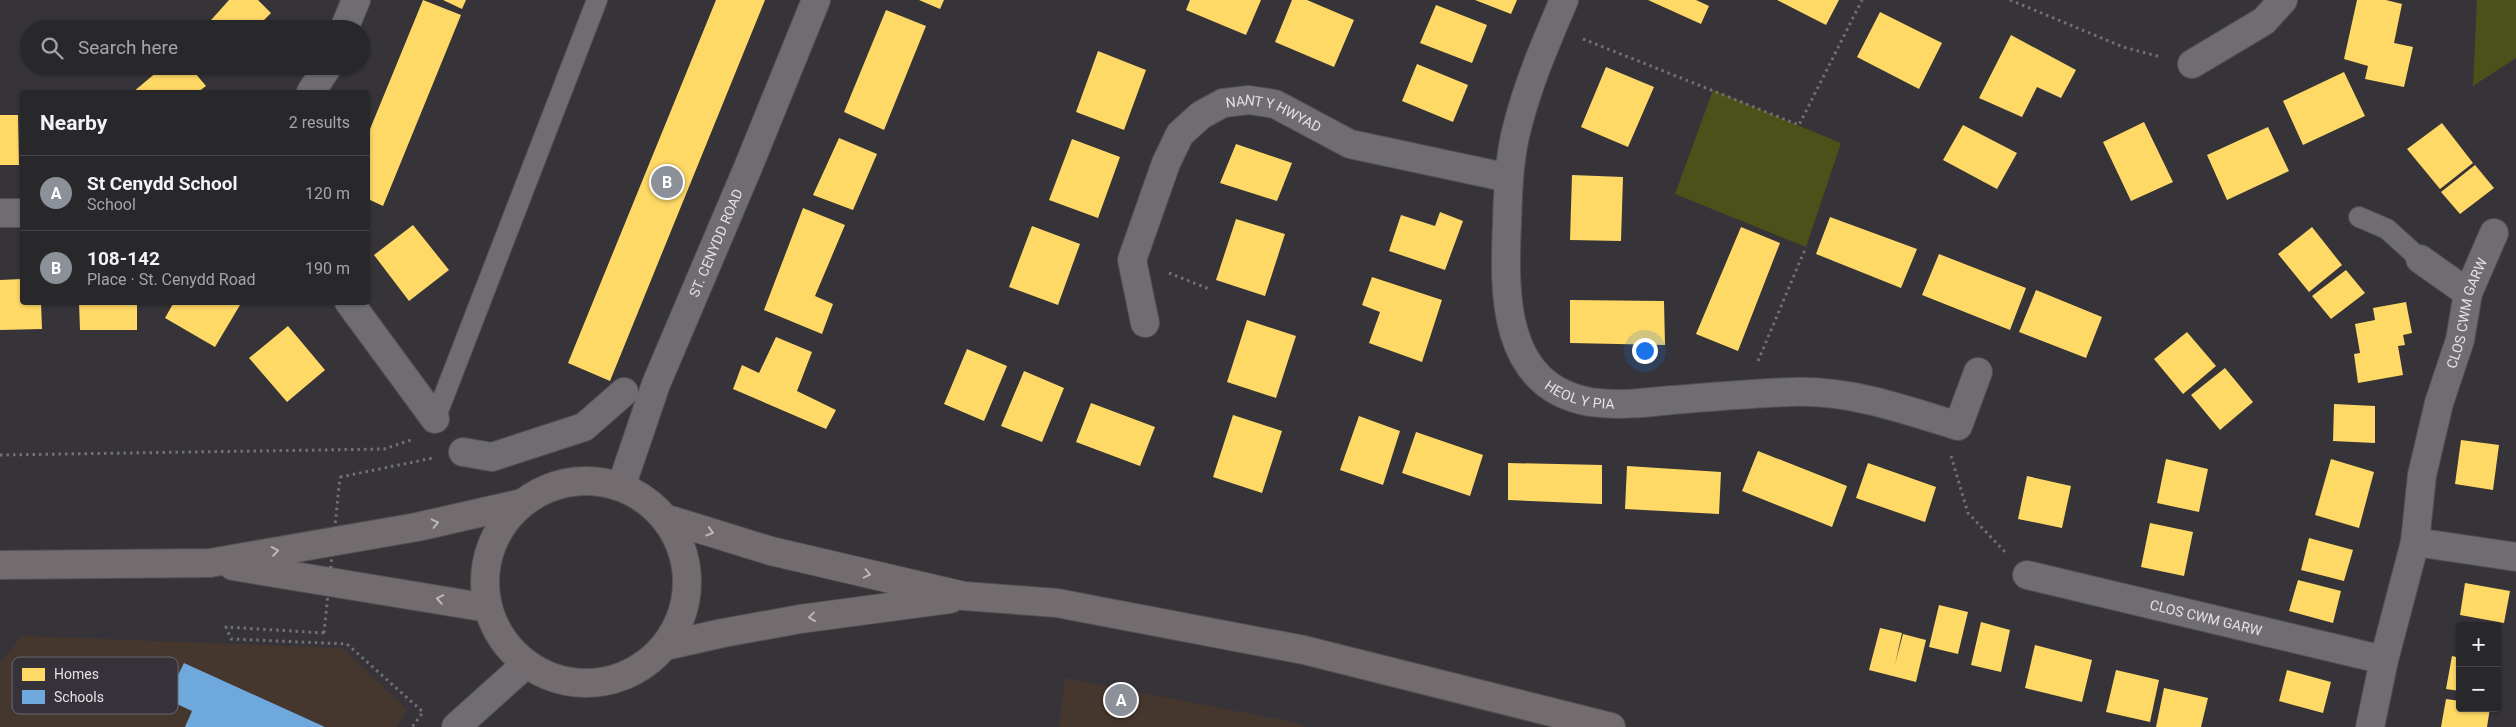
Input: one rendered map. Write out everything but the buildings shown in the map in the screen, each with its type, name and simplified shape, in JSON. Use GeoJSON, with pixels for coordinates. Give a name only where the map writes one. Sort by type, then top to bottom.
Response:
{"type":"FeatureCollection","features":[{"type":"Feature","properties":{"kind":"main road"},"geometry":{"type":"LineString","coordinates":[[587,480],[621,487],[644,499],[664,518],[678,540],[686,566],[687,593],[681,619],[665,646],[642,667],[614,680],[583,684],[553,678],[526,664],[502,639],[488,608],[484,579],[489,550],[502,524],[523,503],[553,486],[587,480]]}},
{"type":"Feature","properties":{"kind":"main road"},"geometry":{"type":"LineString","coordinates":[[0,565],[210,563],[417,527],[523,503]]}},
{"type":"Feature","properties":{"kind":"main road"},"geometry":{"type":"LineString","coordinates":[[664,518],[771,550],[964,596],[1057,603],[1304,650],[1611,727]]}},
{"type":"Feature","properties":{"kind":"main road"},"geometry":{"type":"LineString","coordinates":[[210,563],[488,608]]}},
{"type":"Feature","properties":{"kind":"main road"},"geometry":{"type":"LineString","coordinates":[[665,646],[800,619],[964,596]]}},
{"type":"Feature","properties":{"kind":"street"},"geometry":{"type":"LineString","coordinates":[[348,20],[356,0]]}},
{"type":"Feature","properties":{"kind":"street","name":"ST. CENYDD ROAD"},"geometry":{"type":"LineString","coordinates":[[621,487],[656,384],[749,165],[816,0]]}},
{"type":"Feature","properties":{"kind":"street","name":"HEOL Y PIA"},"geometry":{"type":"LineString","coordinates":[[1564,0],[1536,66],[1517,125],[1509,178],[1504,272],[1510,321],[1514,340],[1528,363],[1542,380],[1566,394],[1588,401],[1618,405],[1795,392],[1840,395],[1889,404],[1958,426],[1978,372]]}},
{"type":"Feature","properties":{"kind":"street"},"geometry":{"type":"LineString","coordinates":[[2192,64],[2264,21],[2283,0]]}},
{"type":"Feature","properties":{"kind":"street"},"geometry":{"type":"LineString","coordinates":[[312,90],[322,75]]}},
{"type":"Feature","properties":{"kind":"street","name":"NANT Y HWYAD"},"geometry":{"type":"LineString","coordinates":[[1145,323],[1132,260],[1166,163],[1180,134],[1201,115],[1223,103],[1249,100],[1275,104],[1350,144],[1509,178]]}},
{"type":"Feature","properties":{"kind":"street"},"geometry":{"type":"LineString","coordinates":[[0,213],[20,213]]}},
{"type":"Feature","properties":{"kind":"street","name":"CLOS CWM GARW"},"geometry":{"type":"LineString","coordinates":[[2370,727],[2384,660],[2415,542],[2422,475],[2439,403],[2460,340],[2468,293],[2494,233]]}},
{"type":"Feature","properties":{"kind":"street"},"geometry":{"type":"LineString","coordinates":[[2420,260],[2468,293]]}},
{"type":"Feature","properties":{"kind":"street"},"geometry":{"type":"LineString","coordinates":[[352,305],[435,418]]}},
{"type":"Feature","properties":{"kind":"street"},"geometry":{"type":"LineString","coordinates":[[463,452],[492,457],[584,427],[624,392]]}},
{"type":"Feature","properties":{"kind":"street"},"geometry":{"type":"LineString","coordinates":[[2415,542],[2516,557]]}},
{"type":"Feature","properties":{"kind":"street","name":"CLOS CWM GARW"},"geometry":{"type":"LineString","coordinates":[[2027,575],[2384,660]]}},
{"type":"Feature","properties":{"kind":"street"},"geometry":{"type":"LineString","coordinates":[[456,727],[526,664]]}},
{"type":"Feature","properties":{"kind":"lane"},"geometry":{"type":"LineString","coordinates":[[435,418],[597,0]]}},
{"type":"Feature","properties":{"kind":"lane"},"geometry":{"type":"LineString","coordinates":[[2359,217],[2388,230],[2420,260]]}},
{"type":"Feature","properties":{"kind":"path"},"geometry":{"type":"LineString","coordinates":[[1552,27],[1799,125],[1862,0]]}},
{"type":"Feature","properties":{"kind":"path"},"geometry":{"type":"LineString","coordinates":[[2010,0],[2122,47],[2192,64]]}},
{"type":"Feature","properties":{"kind":"path"},"geometry":{"type":"LineString","coordinates":[[1744,395],[1806,247]]}},
{"type":"Feature","properties":{"kind":"path"},"geometry":{"type":"LineString","coordinates":[[1165,267],[1169,274],[1209,289]]}},
{"type":"Feature","properties":{"kind":"path"},"geometry":{"type":"LineString","coordinates":[[0,455],[384,449],[413,439],[435,418]]}},
{"type":"Feature","properties":{"kind":"path"},"geometry":{"type":"LineString","coordinates":[[1950,450],[1968,513],[2027,575]]}},
{"type":"Feature","properties":{"kind":"path"},"geometry":{"type":"LineString","coordinates":[[412,727],[423,712],[347,644],[231,639],[226,627],[324,633],[340,477],[463,452]]}},
{"type":"Feature","properties":{"kind":"shaded area"},"geometry":{"type":"Polygon","coordinates":[[[22,636],[343,648],[407,710],[396,727],[0,727],[0,663],[22,636]]]}},
{"type":"Feature","properties":{"kind":"shaded area"},"geometry":{"type":"Polygon","coordinates":[[[1065,678],[1293,722],[1306,727],[1059,727],[1065,678]]]}},
{"type":"Feature","properties":{"kind":"green space"},"geometry":{"type":"Polygon","coordinates":[[[2477,0],[2516,0],[2516,58],[2473,86],[2477,0]]]}},
{"type":"Feature","properties":{"kind":"green space"},"geometry":{"type":"Polygon","coordinates":[[[1713,90],[1841,143],[1806,247],[1675,194],[1713,90]]]}},
{"type":"Feature","properties":{"kind":"place","name":"108-142"},"geometry":{"type":"Point","coordinates":[667,182]}},
{"type":"Feature","properties":{"kind":"place","name":"St Cenydd School"},"geometry":{"type":"Point","coordinates":[1121,700]}}]}
